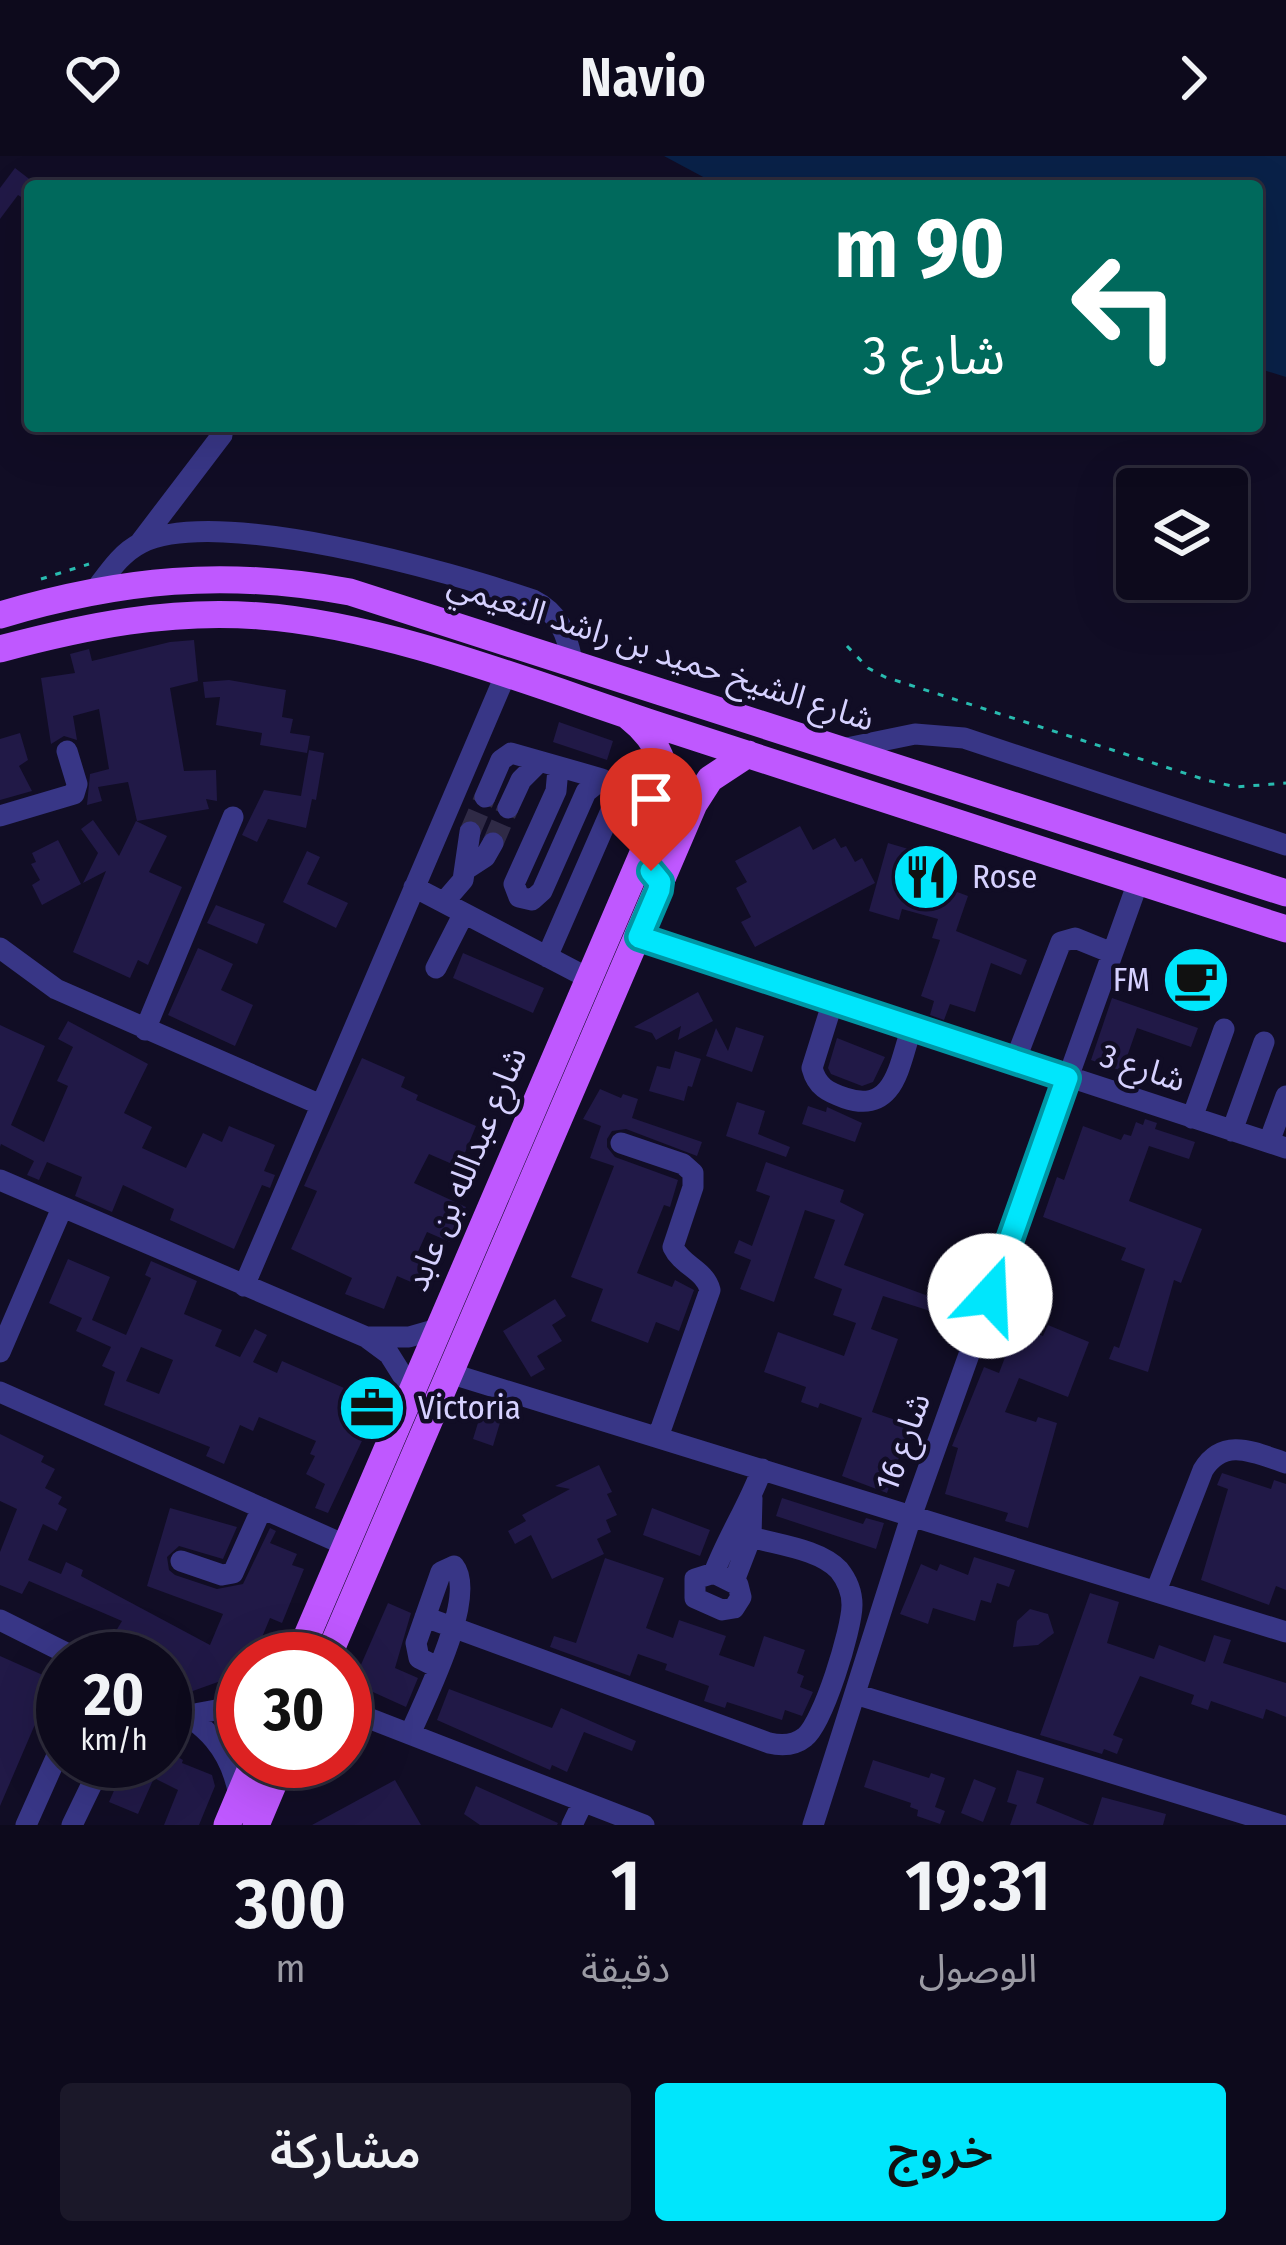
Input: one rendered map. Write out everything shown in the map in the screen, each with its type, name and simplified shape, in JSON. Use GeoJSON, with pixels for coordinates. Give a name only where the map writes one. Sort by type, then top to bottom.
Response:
{"type":"FeatureCollection","features":[{"type":"Feature","properties":{"kind":"main road","name":"شارع الشيخ حميد بن راشد النعيمي"},"geometry":{"type":"LineString","coordinates":[[0,616],[138,582],[223,578],[308,584],[391,602],[1286,893]]}},
{"type":"Feature","properties":{"kind":"main road"},"geometry":{"type":"LineString","coordinates":[[0,650],[143,618],[263,616],[381,637],[1286,929]]}},
{"type":"Feature","properties":{"kind":"main road"},"geometry":{"type":"LineString","coordinates":[[626,715],[640,725],[660,754],[668,788],[664,804]]}},
{"type":"Feature","properties":{"kind":"main road"},"geometry":{"type":"LineString","coordinates":[[699,738],[722,725],[778,728]]}},
{"type":"Feature","properties":{"kind":"main road","name":"شارع عبدالله بن عابد"},"geometry":{"type":"LineString","coordinates":[[336,1632],[397,1458],[411,1389],[632,876],[699,738]]}},
{"type":"Feature","properties":{"kind":"main road","name":"شارع عبدالله بن عابد"},"geometry":{"type":"LineString","coordinates":[[308,1632],[345,1545],[449,1373],[701,791],[721,769],[748,754]]}},
{"type":"Feature","properties":{"kind":"main road"},"geometry":{"type":"LineString","coordinates":[[632,876],[651,871],[660,882],[659,890]]}},
{"type":"Feature","properties":{"kind":"main road"},"geometry":{"type":"LineString","coordinates":[[460,1273],[477,1266],[486,1272],[488,1284]]}},
{"type":"Feature","properties":{"kind":"main road"},"geometry":{"type":"LineString","coordinates":[[227,1825],[242,1788]]}},
{"type":"Feature","properties":{"kind":"main road"},"geometry":{"type":"LineString","coordinates":[[256,1825],[272,1788]]}},
{"type":"Feature","properties":{"kind":"street"},"geometry":{"type":"LineString","coordinates":[[96,590],[222,435]]}},
{"type":"Feature","properties":{"kind":"street"},"geometry":{"type":"LineString","coordinates":[[138,544],[169,536],[231,535],[317,544],[402,561],[542,604],[562,626],[572,661]]}},
{"type":"Feature","properties":{"kind":"street"},"geometry":{"type":"LineString","coordinates":[[244,1286],[505,676]]}},
{"type":"Feature","properties":{"kind":"street"},"geometry":{"type":"LineString","coordinates":[[842,749],[916,734],[964,738],[1286,844]]}},
{"type":"Feature","properties":{"kind":"street"},"geometry":{"type":"LineString","coordinates":[[0,816],[74,794],[67,751]]}},
{"type":"Feature","properties":{"kind":"street"},"geometry":{"type":"LineString","coordinates":[[485,797],[505,755],[517,753],[548,766],[602,778],[614,790],[613,806],[547,957]]}},
{"type":"Feature","properties":{"kind":"street"},"geometry":{"type":"LineString","coordinates":[[548,766],[556,791],[514,884],[525,900],[542,891],[586,792],[602,778]]}},
{"type":"Feature","properties":{"kind":"street"},"geometry":{"type":"LineString","coordinates":[[508,808],[521,780],[548,766]]}},
{"type":"Feature","properties":{"kind":"street"},"geometry":{"type":"LineString","coordinates":[[145,1030],[233,817]]}},
{"type":"Feature","properties":{"kind":"street"},"geometry":{"type":"LineString","coordinates":[[436,968],[465,870],[470,832]]}},
{"type":"Feature","properties":{"kind":"street"},"geometry":{"type":"LineString","coordinates":[[465,870],[485,856],[493,843]]}},
{"type":"Feature","properties":{"kind":"street","name":"شارع 16"},"geometry":{"type":"LineString","coordinates":[[814,1825],[912,1514],[1138,882]]}},
{"type":"Feature","properties":{"kind":"street"},"geometry":{"type":"LineString","coordinates":[[414,887],[587,978]]}},
{"type":"Feature","properties":{"kind":"street","name":"شارع 3"},"geometry":{"type":"LineString","coordinates":[[639,937],[1278,1145]]}},
{"type":"Feature","properties":{"kind":"street"},"geometry":{"type":"LineString","coordinates":[[1015,1061],[1061,942],[1071,937],[1112,953]]}},
{"type":"Feature","properties":{"kind":"street"},"geometry":{"type":"LineString","coordinates":[[0,948],[56,989],[321,1105]]}},
{"type":"Feature","properties":{"kind":"street"},"geometry":{"type":"LineString","coordinates":[[833,1001],[812,1068],[824,1089],[844,1097],[865,1103],[888,1091],[912,1027]]}},
{"type":"Feature","properties":{"kind":"street"},"geometry":{"type":"LineString","coordinates":[[1192,1118],[1224,1029]]}},
{"type":"Feature","properties":{"kind":"street"},"geometry":{"type":"LineString","coordinates":[[1232,1131],[1264,1042]]}},
{"type":"Feature","properties":{"kind":"street"},"geometry":{"type":"LineString","coordinates":[[1278,1145],[1286,1096]]}},
{"type":"Feature","properties":{"kind":"street"},"geometry":{"type":"LineString","coordinates":[[621,1143],[683,1164],[693,1173],[674,1246],[680,1259],[705,1278],[710,1291],[658,1437]]}},
{"type":"Feature","properties":{"kind":"street"},"geometry":{"type":"LineString","coordinates":[[0,1180],[366,1337],[389,1354],[411,1389]]}},
{"type":"Feature","properties":{"kind":"street"},"geometry":{"type":"LineString","coordinates":[[0,1352],[62,1208]]}},
{"type":"Feature","properties":{"kind":"street"},"geometry":{"type":"LineString","coordinates":[[366,1337],[395,1338],[437,1329]]}},
{"type":"Feature","properties":{"kind":"street"},"geometry":{"type":"LineString","coordinates":[[449,1373],[1286,1632]]}},
{"type":"Feature","properties":{"kind":"street"},"geometry":{"type":"LineString","coordinates":[[0,1392],[345,1545]]}},
{"type":"Feature","properties":{"kind":"street"},"geometry":{"type":"LineString","coordinates":[[1156,1591],[1203,1470],[1214,1456],[1239,1449],[1286,1463]]}},
{"type":"Feature","properties":{"kind":"street"},"geometry":{"type":"LineString","coordinates":[[752,1498],[751,1537],[724,1577],[735,1521],[752,1498],[762,1469]]}},
{"type":"Feature","properties":{"kind":"street"},"geometry":{"type":"LineString","coordinates":[[181,1561],[222,1575],[233,1573],[262,1508]]}},
{"type":"Feature","properties":{"kind":"street"},"geometry":{"type":"LineString","coordinates":[[425,1617],[769,1743],[788,1745],[806,1737],[817,1721],[846,1636],[852,1602],[838,1570],[825,1559],[751,1537]]}},
{"type":"Feature","properties":{"kind":"street"},"geometry":{"type":"LineString","coordinates":[[410,1734],[454,1629],[460,1578],[454,1567],[441,1572],[416,1654],[437,1667]]}},
{"type":"Feature","properties":{"kind":"street"},"geometry":{"type":"LineString","coordinates":[[0,1620],[36,1638]]}},
{"type":"Feature","properties":{"kind":"street"},"geometry":{"type":"LineString","coordinates":[[855,1694],[1281,1825]]}},
{"type":"Feature","properties":{"kind":"street"},"geometry":{"type":"LineString","coordinates":[[192,1717],[229,1758],[239,1796]]}},
{"type":"Feature","properties":{"kind":"street"},"geometry":{"type":"LineString","coordinates":[[372,1719],[644,1825]]}},
{"type":"Feature","properties":{"kind":"street"},"geometry":{"type":"LineString","coordinates":[[26,1825],[42,1788]]}},
{"type":"Feature","properties":{"kind":"street"},"geometry":{"type":"LineString","coordinates":[[72,1825],[90,1788]]}},
{"type":"Feature","properties":{"kind":"street"},"geometry":{"type":"LineString","coordinates":[[572,1825],[583,1802]]}},
{"type":"Feature","properties":{"kind":"path"},"geometry":{"type":"LineString","coordinates":[[29,584],[97,561]]}},
{"type":"Feature","properties":{"kind":"path"},"geometry":{"type":"LineString","coordinates":[[847,646],[868,668],[885,677],[1206,780],[1236,787],[1286,783]]}},
{"type":"Feature","properties":{"kind":"water"},"geometry":{"type":"Polygon","coordinates":[[[664,156],[1286,156],[1286,377],[1263,370],[1263,180],[709,180],[664,156]]]}},
{"type":"Feature","properties":{"kind":"building"},"geometry":{"type":"Polygon","coordinates":[[[15,168],[31,180],[24,180],[24,199],[18,195],[0,219],[0,188],[15,168]]]}},
{"type":"Feature","properties":{"kind":"building"},"geometry":{"type":"Polygon","coordinates":[[[194,640],[198,681],[170,688],[184,771],[216,770],[217,801],[206,799],[209,809],[137,821],[128,782],[98,787],[102,801],[87,805],[90,774],[109,769],[99,709],[73,716],[77,740],[64,736],[51,744],[41,678],[75,673],[70,654],[89,649],[92,661],[194,640]]]}},
{"type":"Feature","properties":{"kind":"building"},"geometry":{"type":"Polygon","coordinates":[[[229,680],[286,690],[282,717],[293,719],[290,733],[310,736],[307,753],[260,745],[262,733],[216,725],[220,697],[205,698],[203,682],[229,680]]]}},
{"type":"Feature","properties":{"kind":"building"},"geometry":{"type":"Polygon","coordinates":[[[559,722],[613,741],[607,760],[553,742],[559,722]]]}},
{"type":"Feature","properties":{"kind":"building"},"geometry":{"type":"Polygon","coordinates":[[[20,733],[28,760],[19,766],[32,791],[0,800],[0,739],[20,733]]]}},
{"type":"Feature","properties":{"kind":"building"},"geometry":{"type":"Polygon","coordinates":[[[309,750],[324,753],[306,828],[268,819],[257,842],[242,835],[264,790],[301,796],[309,750]]]}},
{"type":"Feature","properties":{"kind":"building"},"geometry":{"type":"Polygon","coordinates":[[[93,820],[119,856],[136,821],[167,836],[149,872],[182,887],[148,965],[138,960],[130,978],[73,952],[106,871],[83,883],[98,853],[81,829],[93,820]]]}},
{"type":"Feature","properties":{"kind":"building"},"geometry":{"type":"Polygon","coordinates":[[[800,826],[813,850],[835,838],[855,862],[862,858],[875,883],[755,947],[741,922],[751,917],[736,888],[747,882],[735,861],[800,826]]]}},
{"type":"Feature","properties":{"kind":"building"},"geometry":{"type":"Polygon","coordinates":[[[58,840],[81,884],[42,905],[32,885],[40,880],[31,864],[36,862],[32,853],[58,840]]]}},
{"type":"Feature","properties":{"kind":"building"},"geometry":{"type":"Polygon","coordinates":[[[888,843],[956,863],[949,889],[968,896],[956,931],[1027,960],[1021,975],[991,963],[975,1012],[950,1004],[944,1020],[930,1015],[934,1001],[921,996],[940,940],[932,938],[938,919],[902,909],[899,920],[869,911],[888,843]]]}},
{"type":"Feature","properties":{"kind":"building"},"geometry":{"type":"Polygon","coordinates":[[[307,851],[320,857],[307,884],[348,903],[336,928],[283,902],[307,851]]]}},
{"type":"Feature","properties":{"kind":"building"},"geometry":{"type":"Polygon","coordinates":[[[216,905],[265,924],[257,944],[207,923],[216,905]]]}},
{"type":"Feature","properties":{"kind":"building"},"geometry":{"type":"Polygon","coordinates":[[[198,948],[233,964],[221,990],[253,1005],[235,1046],[168,1015],[198,948]]]}},
{"type":"Feature","properties":{"kind":"building"},"geometry":{"type":"Polygon","coordinates":[[[463,953],[544,988],[533,1013],[453,978],[463,953]]]}},
{"type":"Feature","properties":{"kind":"building"},"geometry":{"type":"Polygon","coordinates":[[[698,992],[713,1021],[678,1040],[681,1026],[656,1040],[652,1033],[634,1027],[698,992]]]}},
{"type":"Feature","properties":{"kind":"building"},"geometry":{"type":"Polygon","coordinates":[[[1112,998],[1198,1028],[1191,1047],[1137,1028],[1122,1071],[1091,1060],[1112,998]]]}},
{"type":"Feature","properties":{"kind":"building"},"geometry":{"type":"Polygon","coordinates":[[[68,1021],[148,1064],[124,1113],[152,1127],[142,1148],[186,1168],[203,1133],[222,1142],[229,1126],[275,1145],[264,1171],[275,1175],[270,1188],[262,1185],[234,1249],[170,1220],[174,1209],[123,1185],[112,1212],[75,1196],[82,1177],[47,1162],[39,1180],[27,1175],[34,1161],[0,1147],[0,1025],[45,1046],[11,1125],[44,1142],[68,1086],[57,1081],[73,1047],[58,1039],[68,1021]]]}},
{"type":"Feature","properties":{"kind":"building"},"geometry":{"type":"Polygon","coordinates":[[[736,1027],[764,1036],[752,1072],[706,1056],[716,1028],[728,1051],[736,1027]]]}},
{"type":"Feature","properties":{"kind":"building"},"geometry":{"type":"Polygon","coordinates":[[[837,1038],[885,1057],[873,1082],[862,1086],[831,1074],[828,1068],[837,1038]]]}},
{"type":"Feature","properties":{"kind":"building"},"geometry":{"type":"Polygon","coordinates":[[[675,1051],[701,1059],[684,1101],[649,1091],[657,1066],[670,1069],[675,1051]]]}},
{"type":"Feature","properties":{"kind":"building"},"geometry":{"type":"Polygon","coordinates":[[[362,1058],[405,1077],[401,1087],[418,1095],[416,1100],[476,1126],[459,1167],[429,1154],[414,1183],[466,1207],[450,1242],[427,1232],[416,1256],[435,1263],[425,1288],[397,1276],[384,1309],[345,1294],[352,1278],[291,1249],[317,1191],[304,1186],[362,1058]]]}},
{"type":"Feature","properties":{"kind":"building"},"geometry":{"type":"Polygon","coordinates":[[[600,1089],[638,1099],[632,1118],[702,1142],[697,1156],[626,1129],[612,1131],[607,1139],[615,1157],[678,1180],[637,1273],[672,1287],[675,1280],[694,1290],[679,1331],[656,1322],[648,1343],[591,1321],[603,1289],[571,1277],[614,1166],[590,1158],[601,1126],[583,1119],[600,1089]]]}},
{"type":"Feature","properties":{"kind":"building"},"geometry":{"type":"Polygon","coordinates":[[[737,1102],[765,1111],[758,1134],[790,1147],[786,1157],[726,1136],[737,1102]]]}},
{"type":"Feature","properties":{"kind":"building"},"geometry":{"type":"Polygon","coordinates":[[[808,1106],[826,1112],[827,1107],[862,1123],[855,1142],[802,1124],[808,1106]]]}},
{"type":"Feature","properties":{"kind":"building"},"geometry":{"type":"Polygon","coordinates":[[[1145,1119],[1157,1123],[1155,1129],[1195,1142],[1189,1159],[1149,1146],[1129,1201],[1202,1229],[1181,1283],[1174,1280],[1148,1372],[1109,1359],[1114,1346],[1119,1348],[1145,1269],[1121,1260],[1126,1248],[1043,1217],[1057,1177],[1064,1180],[1083,1126],[1121,1140],[1124,1134],[1131,1136],[1136,1122],[1143,1125],[1145,1119]]]}},
{"type":"Feature","properties":{"kind":"building"},"geometry":{"type":"Polygon","coordinates":[[[766,1162],[844,1190],[840,1202],[864,1214],[844,1265],[969,1311],[965,1322],[883,1296],[871,1329],[898,1339],[872,1412],[910,1425],[887,1493],[842,1476],[862,1418],[820,1403],[818,1408],[801,1402],[806,1387],[764,1372],[778,1332],[844,1356],[856,1323],[833,1315],[842,1289],[814,1278],[835,1220],[805,1210],[774,1302],[740,1289],[751,1260],[734,1253],[739,1240],[752,1246],[770,1196],[756,1191],[766,1162]]]}},
{"type":"Feature","properties":{"kind":"building"},"geometry":{"type":"Polygon","coordinates":[[[68,1259],[110,1277],[92,1320],[126,1335],[151,1278],[145,1275],[151,1261],[197,1281],[184,1314],[222,1330],[215,1346],[240,1357],[255,1329],[267,1335],[253,1362],[277,1373],[282,1361],[351,1391],[355,1381],[384,1394],[328,1513],[315,1508],[325,1484],[306,1474],[316,1441],[259,1417],[253,1431],[240,1425],[224,1464],[206,1456],[210,1447],[104,1405],[115,1372],[102,1366],[111,1347],[76,1331],[82,1318],[49,1303],[68,1259]],[[141,1347],[126,1381],[159,1394],[173,1360],[141,1347]]]}},
{"type":"Feature","properties":{"kind":"building"},"geometry":{"type":"Polygon","coordinates":[[[555,1299],[566,1316],[552,1325],[562,1341],[537,1356],[545,1369],[531,1377],[503,1331],[555,1299]]]}},
{"type":"Feature","properties":{"kind":"building"},"geometry":{"type":"Polygon","coordinates":[[[1048,1325],[1089,1342],[1068,1397],[1019,1378],[1005,1412],[1057,1423],[1028,1528],[1005,1521],[1008,1513],[945,1494],[958,1448],[952,1446],[984,1367],[999,1373],[1017,1326],[1043,1336],[1048,1325]]]}},
{"type":"Feature","properties":{"kind":"building"},"geometry":{"type":"Polygon","coordinates":[[[485,1400],[505,1406],[493,1446],[473,1439],[485,1400]]]}},
{"type":"Feature","properties":{"kind":"building"},"geometry":{"type":"Polygon","coordinates":[[[0,1434],[44,1456],[41,1462],[55,1469],[45,1488],[62,1497],[58,1504],[67,1509],[57,1531],[43,1524],[28,1560],[61,1574],[66,1562],[83,1570],[81,1576],[186,1632],[115,1632],[122,1621],[29,1581],[22,1594],[0,1585],[0,1552],[17,1509],[0,1501],[0,1434]]]}},
{"type":"Feature","properties":{"kind":"building"},"geometry":{"type":"Polygon","coordinates":[[[599,1465],[617,1515],[606,1520],[611,1532],[597,1539],[604,1554],[552,1579],[531,1535],[515,1544],[508,1531],[526,1521],[522,1515],[570,1489],[555,1486],[599,1465]]]}},
{"type":"Feature","properties":{"kind":"building"},"geometry":{"type":"Polygon","coordinates":[[[1222,1473],[1271,1489],[1274,1480],[1286,1484],[1286,1590],[1276,1586],[1269,1605],[1201,1580],[1228,1489],[1217,1485],[1222,1473]]]}},
{"type":"Feature","properties":{"kind":"building"},"geometry":{"type":"Polygon","coordinates":[[[782,1498],[863,1524],[866,1518],[884,1523],[876,1549],[776,1516],[782,1498]]]}},
{"type":"Feature","properties":{"kind":"building"},"geometry":{"type":"Polygon","coordinates":[[[170,1508],[237,1527],[223,1559],[179,1546],[167,1557],[175,1575],[217,1589],[243,1584],[270,1528],[276,1531],[270,1543],[297,1554],[292,1565],[304,1569],[282,1623],[270,1618],[264,1632],[216,1632],[216,1683],[192,1691],[192,1635],[210,1645],[223,1614],[147,1586],[170,1508]]]}},
{"type":"Feature","properties":{"kind":"building"},"geometry":{"type":"Polygon","coordinates":[[[652,1508],[710,1530],[700,1556],[643,1535],[652,1508]]]}},
{"type":"Feature","properties":{"kind":"building"},"geometry":{"type":"Polygon","coordinates":[[[974,1557],[1015,1570],[1009,1587],[997,1583],[991,1603],[981,1600],[975,1621],[933,1608],[928,1624],[900,1614],[921,1564],[937,1571],[940,1564],[968,1575],[974,1557]]]}},
{"type":"Feature","properties":{"kind":"building"},"geometry":{"type":"Polygon","coordinates":[[[605,1558],[664,1578],[646,1628],[673,1638],[679,1620],[726,1636],[719,1655],[754,1667],[764,1636],[805,1650],[797,1673],[804,1676],[800,1687],[813,1692],[802,1716],[785,1710],[782,1720],[727,1702],[725,1708],[704,1701],[709,1686],[638,1654],[630,1676],[550,1647],[554,1636],[576,1643],[605,1558]]]}},
{"type":"Feature","properties":{"kind":"building"},"geometry":{"type":"Polygon","coordinates":[[[1090,1593],[1119,1602],[1107,1643],[1154,1659],[1159,1645],[1205,1662],[1214,1635],[1231,1640],[1223,1663],[1286,1683],[1286,1717],[1266,1709],[1263,1719],[1211,1701],[1208,1710],[1191,1704],[1194,1695],[1140,1676],[1113,1735],[1123,1739],[1117,1754],[1040,1735],[1090,1593]]]}},
{"type":"Feature","properties":{"kind":"building"},"geometry":{"type":"Polygon","coordinates":[[[388,1603],[411,1613],[395,1668],[418,1678],[406,1707],[372,1692],[372,1640],[388,1603]]]}},
{"type":"Feature","properties":{"kind":"building"},"geometry":{"type":"Polygon","coordinates":[[[1030,1609],[1048,1614],[1054,1633],[1038,1645],[1013,1647],[1017,1621],[1030,1609]]]}},
{"type":"Feature","properties":{"kind":"building"},"geometry":{"type":"Polygon","coordinates":[[[0,1656],[36,1672],[36,1722],[0,1806],[0,1656]]]}},
{"type":"Feature","properties":{"kind":"building"},"geometry":{"type":"Polygon","coordinates":[[[449,1689],[552,1728],[561,1708],[636,1741],[632,1751],[584,1732],[567,1772],[552,1765],[550,1770],[437,1720],[449,1689]]]}},
{"type":"Feature","properties":{"kind":"building"},"geometry":{"type":"Polygon","coordinates":[[[873,1760],[929,1778],[931,1773],[945,1778],[935,1807],[945,1811],[940,1824],[917,1816],[911,1803],[864,1787],[873,1760]]]}},
{"type":"Feature","properties":{"kind":"building"},"geometry":{"type":"Polygon","coordinates":[[[192,1767],[212,1775],[215,1786],[199,1825],[164,1825],[178,1790],[174,1788],[192,1788],[192,1767]]]}},
{"type":"Feature","properties":{"kind":"building"},"geometry":{"type":"Polygon","coordinates":[[[1017,1770],[1044,1778],[1036,1803],[1090,1825],[1010,1825],[1017,1805],[1007,1802],[1017,1770]]]}},
{"type":"Feature","properties":{"kind":"building"},"geometry":{"type":"Polygon","coordinates":[[[974,1779],[996,1788],[983,1822],[961,1813],[974,1779]]]}},
{"type":"Feature","properties":{"kind":"building"},"geometry":{"type":"Polygon","coordinates":[[[395,1780],[421,1825],[312,1825],[395,1780]]]}},
{"type":"Feature","properties":{"kind":"building"},"geometry":{"type":"Polygon","coordinates":[[[476,1786],[558,1823],[480,1825],[464,1814],[476,1786]]]}},
{"type":"Feature","properties":{"kind":"building"},"geometry":{"type":"Polygon","coordinates":[[[115,1788],[150,1788],[138,1814],[109,1802],[115,1788]]]}},
{"type":"Feature","properties":{"kind":"building"},"geometry":{"type":"Polygon","coordinates":[[[1102,1797],[1166,1814],[1163,1825],[1093,1825],[1102,1797]]]}},
{"type":"Feature","properties":{"kind":"tunnel"},"geometry":{"type":"LineString","coordinates":[[470,832],[485,797]]}},
{"type":"Feature","properties":{"kind":"tunnel"},"geometry":{"type":"LineString","coordinates":[[493,843],[508,808]]}},
{"type":"Feature","properties":{"kind":"place","name":"Rose"},"geometry":{"type":"Point","coordinates":[926,877]}},
{"type":"Feature","properties":{"kind":"place","name":"FM"},"geometry":{"type":"Point","coordinates":[1196,980]}},
{"type":"Feature","properties":{"kind":"place","name":"Victoria"},"geometry":{"type":"Point","coordinates":[372,1408]}},
{"type":"Feature","properties":{"kind":"route"},"geometry":{"type":"LineString","coordinates":[[651,871],[660,882],[659,890],[639,937],[1067,1078],[990,1296]]}}]}
